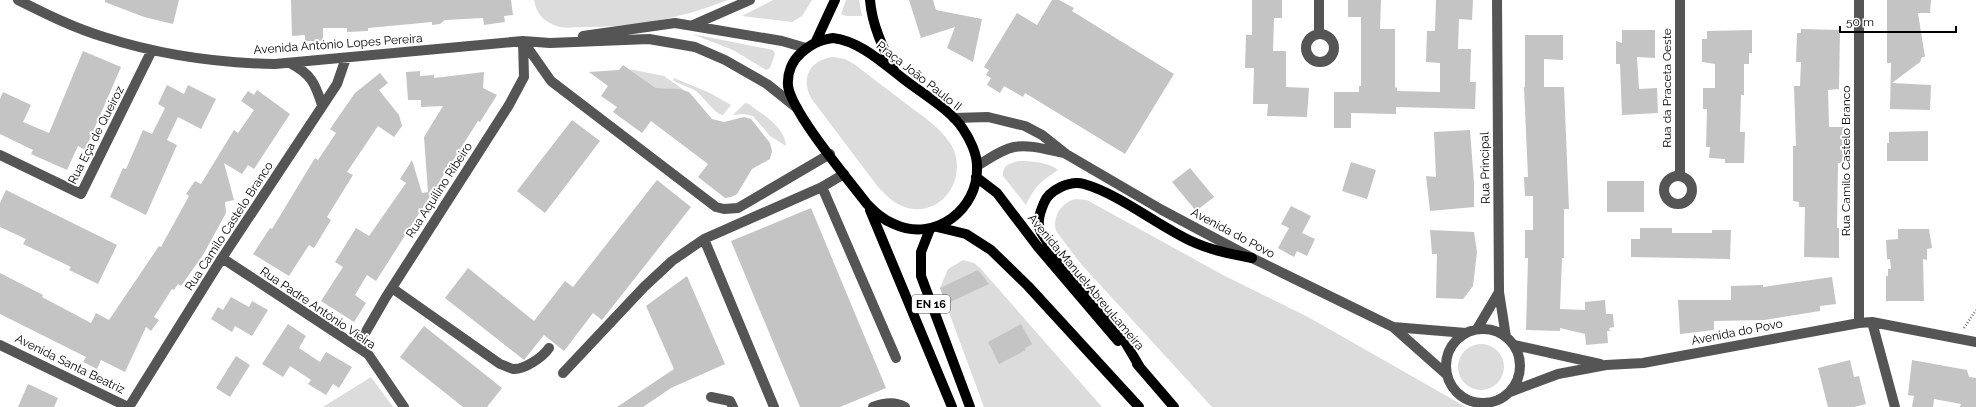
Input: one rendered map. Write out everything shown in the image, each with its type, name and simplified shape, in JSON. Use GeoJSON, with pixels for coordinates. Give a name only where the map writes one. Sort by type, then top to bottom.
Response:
{"type":"FeatureCollection","features":[{"type":"Feature","properties":{"kind":"main road","name":"EN 16"},"geometry":{"type":"LineString","coordinates":[[816,41],[836,0]]}},
{"type":"Feature","properties":{"kind":"main road","name":"EN 16"},"geometry":{"type":"LineString","coordinates":[[870,0],[874,24],[882,47],[895,72]]}},
{"type":"Feature","properties":{"kind":"main road","name":"Praça João Paulo II"},"geometry":{"type":"LineString","coordinates":[[833,38],[849,41],[895,72],[954,118],[963,128],[969,140],[977,166],[976,177],[971,194],[964,207],[952,218],[934,228],[914,229],[895,225],[879,216],[867,204],[797,108],[788,87],[788,75],[794,60],[806,48],[816,41],[833,38]]}},
{"type":"Feature","properties":{"kind":"main road","name":"Avenida Manuel Abreu Lameira"},"geometry":{"type":"LineString","coordinates":[[976,177],[997,193],[1038,247],[1174,407]]}},
{"type":"Feature","properties":{"kind":"main road"},"geometry":{"type":"LineString","coordinates":[[1141,369],[1108,315],[1040,231],[1039,216],[1045,200],[1055,191],[1069,184],[1083,183],[1101,190],[1191,242],[1223,252],[1252,258]]}},
{"type":"Feature","properties":{"kind":"main road","name":"EN 16"},"geometry":{"type":"LineString","coordinates":[[867,204],[887,248],[952,407]]}},
{"type":"Feature","properties":{"kind":"main road","name":"EN 16"},"geometry":{"type":"LineString","coordinates":[[934,228],[921,252],[921,276],[970,407]]}},
{"type":"Feature","properties":{"kind":"main road"},"geometry":{"type":"LineString","coordinates":[[934,228],[966,234],[991,250],[1028,286],[1139,407]]}},
{"type":"Feature","properties":{"kind":"street","name":"Avenida António Lopes Pereira"},"geometry":{"type":"LineString","coordinates":[[18,0],[59,20],[103,37],[152,50],[234,63],[288,63],[523,42],[550,43],[649,39],[695,47],[725,60],[767,84],[797,108]]}},
{"type":"Feature","properties":{"kind":"street"},"geometry":{"type":"LineString","coordinates":[[694,25],[750,0]]}},
{"type":"Feature","properties":{"kind":"street"},"geometry":{"type":"LineString","coordinates":[[1318,34],[1319,0]]}},
{"type":"Feature","properties":{"kind":"street","name":"Rua Principal"},"geometry":{"type":"LineString","coordinates":[[1497,0],[1499,292],[1506,337]]}},
{"type":"Feature","properties":{"kind":"street","name":"Rua da Praceta Oeste"},"geometry":{"type":"LineString","coordinates":[[1680,0],[1680,176]]}},
{"type":"Feature","properties":{"kind":"street","name":"Rua Camilo Castelo Branco"},"geometry":{"type":"LineString","coordinates":[[1859,0],[1859,323]]}},
{"type":"Feature","properties":{"kind":"street","name":"Avenida António Lopes Pereira"},"geometry":{"type":"LineString","coordinates":[[550,43],[613,30],[675,23],[782,41],[806,48]]}},
{"type":"Feature","properties":{"kind":"street"},"geometry":{"type":"LineString","coordinates":[[523,42],[551,81],[716,207],[724,210],[738,208],[830,154]]}},
{"type":"Feature","properties":{"kind":"street","name":"Rua Aquilino Ribeiro"},"geometry":{"type":"LineString","coordinates":[[357,347],[392,288],[508,105],[524,76],[523,42]]}},
{"type":"Feature","properties":{"kind":"street","name":"Rua Eça de Queiroz"},"geometry":{"type":"LineString","coordinates":[[0,156],[81,194],[152,50]]}},
{"type":"Feature","properties":{"kind":"street","name":"Rua Camilo Castelo Branco"},"geometry":{"type":"LineString","coordinates":[[128,407],[222,258],[337,84],[346,58]]}},
{"type":"Feature","properties":{"kind":"street"},"geometry":{"type":"LineString","coordinates":[[288,63],[303,70],[313,80],[322,105]]}},
{"type":"Feature","properties":{"kind":"street","name":"Avenida do Povo"},"geometry":{"type":"LineString","coordinates":[[954,118],[988,117],[1025,126],[1042,135],[1066,154],[1162,210],[1252,258],[1393,327],[1446,374],[1451,385],[1458,394],[1467,400],[1479,404],[1490,403],[1501,399],[1510,392],[1558,374],[1606,365],[1643,363],[1859,323],[1872,322],[1976,342]]}},
{"type":"Feature","properties":{"kind":"street","name":"Avenida do Povo"},"geometry":{"type":"LineString","coordinates":[[977,166],[1000,152],[1014,147],[1032,147],[1066,154]]}},
{"type":"Feature","properties":{"kind":"street"},"geometry":{"type":"LineString","coordinates":[[563,373],[644,287],[672,261],[704,238],[822,187],[844,174]]}},
{"type":"Feature","properties":{"kind":"street"},"geometry":{"type":"LineString","coordinates":[[822,187],[896,358]]}},
{"type":"Feature","properties":{"kind":"street"},"geometry":{"type":"LineString","coordinates":[[704,238],[774,407]]}},
{"type":"Feature","properties":{"kind":"street","name":"Rua Padre António Vieira"},"geometry":{"type":"LineString","coordinates":[[222,258],[368,354],[404,407]]}},
{"type":"Feature","properties":{"kind":"street"},"geometry":{"type":"LineString","coordinates":[[392,288],[500,364],[513,369],[529,364],[543,356],[549,348]]}},
{"type":"Feature","properties":{"kind":"street"},"geometry":{"type":"LineString","coordinates":[[1477,329],[1499,292]]}},
{"type":"Feature","properties":{"kind":"street"},"geometry":{"type":"LineString","coordinates":[[1872,322],[1895,407]]}},
{"type":"Feature","properties":{"kind":"street","name":"Avenida do Povo"},"geometry":{"type":"LineString","coordinates":[[1393,327],[1466,333]]}},
{"type":"Feature","properties":{"kind":"street","name":"Avenida do Povo"},"geometry":{"type":"LineString","coordinates":[[1446,374],[1447,355],[1452,346],[1466,333],[1477,329],[1492,330],[1506,337],[1514,345],[1521,364],[1518,380],[1510,392]]}},
{"type":"Feature","properties":{"kind":"street","name":"Avenida Santa Beatriz"},"geometry":{"type":"LineString","coordinates":[[0,345],[128,407]]}},
{"type":"Feature","properties":{"kind":"street","name":"Avenida do Povo"},"geometry":{"type":"LineString","coordinates":[[1514,345],[1606,365]]}},
{"type":"Feature","properties":{"kind":"street"},"geometry":{"type":"LineString","coordinates":[[712,397],[730,401],[732,407]]}},
{"type":"Feature","properties":{"kind":"street"},"geometry":{"type":"LineString","coordinates":[[873,407],[882,403],[900,404],[905,407]]}},
{"type":"Feature","properties":{"kind":"path"},"geometry":{"type":"LineString","coordinates":[[1957,338],[1976,310]]}},
{"type":"Feature","properties":{"kind":"shaded area"},"geometry":{"type":"Polygon","coordinates":[[[534,0],[728,0],[691,13],[639,24],[567,28],[557,26],[543,18],[536,8],[534,0]]]}},
{"type":"Feature","properties":{"kind":"shaded area"},"geometry":{"type":"Polygon","coordinates":[[[773,0],[812,0],[802,16],[792,22],[742,16],[773,0]]]}},
{"type":"Feature","properties":{"kind":"shaded area"},"geometry":{"type":"Polygon","coordinates":[[[846,0],[859,0],[862,16],[846,16],[841,14],[846,0]]]}},
{"type":"Feature","properties":{"kind":"shaded area"},"geometry":{"type":"Polygon","coordinates":[[[692,34],[773,50],[775,54],[770,68],[766,70],[733,50],[692,34]]]}},
{"type":"Feature","properties":{"kind":"shaded area"},"geometry":{"type":"Polygon","coordinates":[[[834,57],[845,59],[854,64],[931,123],[950,143],[956,156],[957,169],[954,182],[948,193],[940,202],[929,208],[916,209],[902,206],[892,200],[878,187],[811,98],[807,83],[807,76],[810,70],[819,61],[834,57]]]}},
{"type":"Feature","properties":{"kind":"shaded area"},"geometry":{"type":"Polygon","coordinates":[[[629,69],[664,76],[684,90],[656,88],[629,69]]]}},
{"type":"Feature","properties":{"kind":"shaded area"},"geometry":{"type":"Polygon","coordinates":[[[674,78],[710,93],[731,105],[723,115],[719,114],[696,91],[676,82],[673,80],[674,78]]]}},
{"type":"Feature","properties":{"kind":"shaded area"},"geometry":{"type":"Polygon","coordinates":[[[745,103],[749,104],[778,127],[785,139],[786,146],[770,136],[753,116],[743,114],[733,115],[745,103]]]}},
{"type":"Feature","properties":{"kind":"shaded area"},"geometry":{"type":"Polygon","coordinates":[[[1018,161],[1050,165],[1058,170],[1039,184],[1032,193],[1026,205],[1003,176],[1005,167],[1018,161]]]}},
{"type":"Feature","properties":{"kind":"shaded area"},"geometry":{"type":"Polygon","coordinates":[[[1075,199],[1087,200],[1223,275],[1308,317],[1466,407],[1212,407],[1081,264],[1056,231],[1055,221],[1059,211],[1070,201],[1075,199]]]}},
{"type":"Feature","properties":{"kind":"shaded area"},"geometry":{"type":"Polygon","coordinates":[[[963,260],[974,263],[981,269],[1102,407],[984,407],[940,288],[948,269],[963,260]]]}},
{"type":"Feature","properties":{"kind":"shaded area"},"geometry":{"type":"Polygon","coordinates":[[[1476,344],[1486,344],[1498,350],[1503,358],[1503,376],[1498,384],[1490,389],[1476,390],[1468,387],[1461,380],[1458,372],[1458,362],[1461,354],[1468,347],[1476,344]]]}},
{"type":"Feature","properties":{"kind":"shaded area"},"geometry":{"type":"Polygon","coordinates":[[[371,377],[393,407],[323,407],[371,377]]]}},
{"type":"Feature","properties":{"kind":"building"},"geometry":{"type":"Polygon","coordinates":[[[105,0],[179,0],[173,24],[144,17],[105,2],[105,0]]]}},
{"type":"Feature","properties":{"kind":"building"},"geometry":{"type":"Polygon","coordinates":[[[291,0],[511,0],[513,15],[504,16],[505,22],[484,25],[483,18],[445,20],[440,24],[432,25],[432,22],[368,28],[368,31],[347,32],[347,28],[323,28],[323,41],[305,41],[305,35],[292,36],[291,0]]]}},
{"type":"Feature","properties":{"kind":"building"},"geometry":{"type":"Polygon","coordinates":[[[909,0],[933,0],[936,10],[982,19],[973,62],[947,48],[955,27],[921,38],[909,0]]]}},
{"type":"Feature","properties":{"kind":"building"},"geometry":{"type":"Polygon","coordinates":[[[1052,0],[1059,0],[1074,8],[1072,11],[1174,74],[1125,154],[1025,93],[1023,97],[1004,86],[1000,93],[987,85],[991,78],[986,75],[989,70],[984,67],[1017,13],[1037,25],[1052,0]]]}},
{"type":"Feature","properties":{"kind":"building"},"geometry":{"type":"Polygon","coordinates":[[[1252,0],[1282,0],[1282,18],[1274,18],[1273,51],[1286,51],[1286,87],[1309,88],[1307,117],[1267,116],[1268,104],[1253,104],[1254,68],[1245,68],[1246,35],[1252,35],[1252,0]]]}},
{"type":"Feature","properties":{"kind":"building"},"geometry":{"type":"Polygon","coordinates":[[[1348,0],[1381,0],[1380,29],[1395,29],[1395,87],[1397,88],[1397,91],[1440,92],[1440,63],[1426,62],[1427,31],[1435,31],[1436,0],[1473,0],[1472,20],[1459,19],[1458,49],[1471,49],[1470,82],[1476,82],[1475,109],[1396,107],[1396,114],[1351,113],[1351,128],[1334,128],[1334,92],[1359,92],[1359,86],[1361,86],[1361,17],[1348,17],[1348,0]]]}},
{"type":"Feature","properties":{"kind":"building"},"geometry":{"type":"Polygon","coordinates":[[[1887,0],[1931,0],[1930,13],[1918,13],[1925,57],[1922,57],[1920,62],[1892,83],[1931,85],[1930,110],[1890,109],[1891,63],[1887,63],[1887,0]]]}},
{"type":"Feature","properties":{"kind":"building"},"geometry":{"type":"Polygon","coordinates":[[[1801,29],[1840,30],[1839,89],[1828,90],[1829,127],[1844,127],[1844,163],[1838,163],[1837,228],[1839,228],[1839,258],[1804,257],[1805,207],[1799,207],[1799,202],[1793,201],[1793,146],[1796,146],[1794,86],[1800,86],[1801,62],[1796,62],[1797,33],[1801,33],[1801,29]]]}},
{"type":"Feature","properties":{"kind":"building"},"geometry":{"type":"Polygon","coordinates":[[[1622,30],[1655,30],[1655,58],[1637,57],[1639,89],[1657,88],[1658,113],[1622,115],[1620,64],[1616,64],[1616,41],[1622,43],[1622,30]]]}},
{"type":"Feature","properties":{"kind":"building"},"geometry":{"type":"Polygon","coordinates":[[[1752,30],[1752,53],[1749,53],[1749,64],[1744,64],[1744,95],[1741,95],[1740,132],[1745,132],[1744,163],[1725,163],[1725,159],[1709,158],[1710,147],[1706,147],[1707,109],[1703,109],[1703,88],[1715,88],[1715,64],[1702,62],[1702,39],[1707,39],[1707,31],[1752,30]]]}},
{"type":"Feature","properties":{"kind":"building"},"geometry":{"type":"Polygon","coordinates":[[[1525,35],[1563,35],[1563,60],[1544,59],[1544,87],[1564,87],[1569,209],[1564,209],[1564,258],[1562,258],[1560,309],[1585,310],[1585,302],[1605,300],[1606,314],[1613,314],[1614,327],[1609,328],[1610,331],[1607,331],[1608,343],[1586,345],[1585,334],[1560,328],[1560,331],[1526,330],[1528,258],[1525,258],[1525,230],[1533,230],[1533,196],[1525,196],[1524,177],[1528,177],[1524,87],[1525,35]]]}},
{"type":"Feature","properties":{"kind":"building"},"geometry":{"type":"Polygon","coordinates":[[[83,51],[121,67],[85,150],[78,146],[67,170],[31,154],[33,150],[0,134],[0,99],[3,92],[31,105],[23,122],[49,133],[83,51]]]}},
{"type":"Feature","properties":{"kind":"building"},"geometry":{"type":"Polygon","coordinates":[[[623,65],[656,88],[680,89],[689,92],[712,119],[724,122],[744,117],[751,119],[770,143],[772,151],[770,159],[752,169],[737,194],[725,198],[698,177],[708,164],[651,121],[642,133],[613,112],[617,107],[601,96],[608,86],[589,72],[619,70],[623,65]]]}},
{"type":"Feature","properties":{"kind":"building"},"geometry":{"type":"Polygon","coordinates":[[[420,71],[420,76],[434,75],[434,78],[484,72],[483,88],[497,95],[480,122],[478,121],[376,281],[367,275],[355,295],[366,303],[354,322],[321,301],[343,267],[335,262],[356,228],[369,236],[406,183],[400,179],[412,160],[422,193],[428,192],[424,137],[443,106],[421,107],[421,100],[408,100],[406,72],[420,71]]]}},
{"type":"Feature","properties":{"kind":"building"},"geometry":{"type":"Polygon","coordinates":[[[380,73],[388,83],[379,90],[399,115],[402,126],[394,137],[378,126],[347,172],[353,175],[327,217],[331,220],[314,248],[309,245],[289,276],[253,254],[270,228],[272,229],[315,158],[318,160],[336,133],[330,129],[355,93],[380,73]]]}},
{"type":"Feature","properties":{"kind":"building"},"geometry":{"type":"Polygon","coordinates":[[[167,85],[184,94],[188,85],[216,99],[201,129],[178,117],[167,140],[177,145],[146,215],[110,197],[123,168],[126,169],[143,130],[152,134],[165,108],[158,104],[167,85]]]}},
{"type":"Feature","properties":{"kind":"building"},"geometry":{"type":"Polygon","coordinates":[[[257,90],[290,114],[254,169],[248,165],[242,174],[224,163],[234,200],[225,202],[226,213],[203,255],[181,286],[178,284],[174,290],[172,289],[154,317],[159,320],[151,331],[146,327],[125,372],[101,360],[97,369],[83,362],[86,357],[0,314],[0,273],[43,295],[42,297],[91,323],[96,313],[109,320],[159,246],[161,247],[189,196],[186,194],[195,181],[201,184],[234,130],[238,133],[254,110],[241,101],[248,91],[254,95],[257,90]]]}},
{"type":"Feature","properties":{"kind":"building"},"geometry":{"type":"Polygon","coordinates":[[[572,120],[600,141],[545,213],[517,191],[572,120]]]}},
{"type":"Feature","properties":{"kind":"building"},"geometry":{"type":"Polygon","coordinates":[[[1470,130],[1474,183],[1474,207],[1430,211],[1426,176],[1436,177],[1434,132],[1470,130]]]}},
{"type":"Feature","properties":{"kind":"building"},"geometry":{"type":"Polygon","coordinates":[[[1928,131],[1928,161],[1887,161],[1887,143],[1889,143],[1889,132],[1928,131]]]}},
{"type":"Feature","properties":{"kind":"building"},"geometry":{"type":"Polygon","coordinates":[[[1351,162],[1376,170],[1367,199],[1342,191],[1351,162]]]}},
{"type":"Feature","properties":{"kind":"building"},"geometry":{"type":"Polygon","coordinates":[[[1190,168],[1214,197],[1196,211],[1172,182],[1190,168]]]}},
{"type":"Feature","properties":{"kind":"building"},"geometry":{"type":"Polygon","coordinates":[[[657,180],[691,207],[602,320],[593,313],[564,351],[544,335],[524,360],[445,298],[468,268],[534,321],[565,281],[573,287],[657,180]]]}},
{"type":"Feature","properties":{"kind":"building"},"geometry":{"type":"Polygon","coordinates":[[[1607,181],[1644,181],[1644,212],[1607,212],[1607,181]]]}},
{"type":"Feature","properties":{"kind":"building"},"geometry":{"type":"Polygon","coordinates":[[[6,190],[117,245],[98,284],[69,270],[71,267],[23,244],[26,239],[0,227],[0,203],[6,190]]]}},
{"type":"Feature","properties":{"kind":"building"},"geometry":{"type":"Polygon","coordinates":[[[1291,206],[1311,216],[1302,233],[1315,239],[1307,256],[1297,251],[1294,257],[1278,248],[1289,228],[1281,224],[1291,206]]]}},
{"type":"Feature","properties":{"kind":"building"},"geometry":{"type":"Polygon","coordinates":[[[811,208],[886,388],[840,407],[800,407],[731,241],[811,208]]]}},
{"type":"Feature","properties":{"kind":"building"},"geometry":{"type":"Polygon","coordinates":[[[1640,228],[1672,228],[1672,233],[1712,233],[1712,230],[1731,230],[1730,259],[1631,257],[1631,239],[1640,239],[1640,228]]]}},
{"type":"Feature","properties":{"kind":"building"},"geometry":{"type":"Polygon","coordinates":[[[1898,229],[1929,229],[1932,248],[1927,249],[1927,260],[1923,259],[1924,301],[1886,301],[1886,276],[1888,276],[1888,269],[1891,269],[1890,259],[1887,259],[1886,240],[1898,239],[1898,229]]]}},
{"type":"Feature","properties":{"kind":"building"},"geometry":{"type":"Polygon","coordinates":[[[1430,230],[1474,232],[1477,252],[1473,286],[1463,299],[1436,298],[1437,254],[1432,254],[1430,230]]]}},
{"type":"Feature","properties":{"kind":"building"},"geometry":{"type":"Polygon","coordinates":[[[978,270],[989,284],[946,304],[940,288],[978,270]]]}},
{"type":"Feature","properties":{"kind":"building"},"geometry":{"type":"Polygon","coordinates":[[[687,276],[725,364],[671,388],[643,407],[617,407],[674,369],[646,306],[687,276]]]}},
{"type":"Feature","properties":{"kind":"building"},"geometry":{"type":"Polygon","coordinates":[[[1832,277],[1836,304],[1820,306],[1820,311],[1764,320],[1714,321],[1714,330],[1680,334],[1678,300],[1731,300],[1731,286],[1763,285],[1763,287],[1832,277]]]}},
{"type":"Feature","properties":{"kind":"building"},"geometry":{"type":"Polygon","coordinates":[[[231,297],[249,307],[252,301],[268,310],[252,336],[235,326],[232,332],[211,319],[218,307],[223,310],[231,297]]]}},
{"type":"Feature","properties":{"kind":"building"},"geometry":{"type":"Polygon","coordinates":[[[288,324],[306,336],[299,348],[320,362],[326,352],[352,367],[339,388],[333,384],[326,395],[308,384],[311,380],[290,366],[283,377],[262,364],[288,324]]]}},
{"type":"Feature","properties":{"kind":"building"},"geometry":{"type":"Polygon","coordinates":[[[1021,324],[1032,344],[1025,348],[1026,350],[999,364],[988,342],[1021,324]]]}},
{"type":"Feature","properties":{"kind":"building"},"geometry":{"type":"Polygon","coordinates":[[[424,326],[502,388],[487,407],[463,407],[400,357],[424,326]]]}},
{"type":"Feature","properties":{"kind":"building"},"geometry":{"type":"Polygon","coordinates":[[[236,356],[250,365],[230,397],[216,388],[236,356]]]}},
{"type":"Feature","properties":{"kind":"building"},"geometry":{"type":"Polygon","coordinates":[[[1850,360],[1854,377],[1859,376],[1866,404],[1854,407],[1828,407],[1818,368],[1850,360]]]}},
{"type":"Feature","properties":{"kind":"building"},"geometry":{"type":"Polygon","coordinates":[[[1912,360],[1967,370],[1969,377],[1976,378],[1976,407],[1960,407],[1961,404],[1934,399],[1933,407],[1912,407],[1914,396],[1908,395],[1912,360]]]}},
{"type":"Feature","properties":{"kind":"building"},"geometry":{"type":"Polygon","coordinates":[[[28,384],[58,398],[54,407],[18,407],[28,384]]]}}]}
